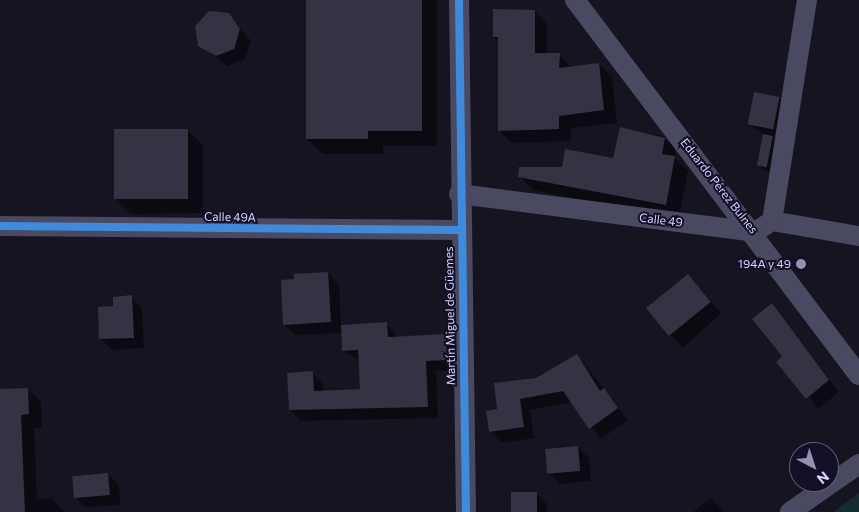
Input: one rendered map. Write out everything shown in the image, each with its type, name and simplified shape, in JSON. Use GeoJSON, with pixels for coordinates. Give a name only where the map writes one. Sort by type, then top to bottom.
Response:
{"type":"FeatureCollection","features":[{"type":"Feature","properties":{"kind":"street","name":"Martín Miguel de Güemes"},"geometry":{"type":"LineString","coordinates":[[459,0],[459,194],[466,512]]}},
{"type":"Feature","properties":{"kind":"street","name":"Eduardo Pérez Bulnes"},"geometry":{"type":"LineString","coordinates":[[575,0],[755,232],[859,374]]}},
{"type":"Feature","properties":{"kind":"street"},"geometry":{"type":"LineString","coordinates":[[772,220],[807,0]]}},
{"type":"Feature","properties":{"kind":"street","name":"Calle 49"},"geometry":{"type":"LineString","coordinates":[[459,194],[755,232]]}},
{"type":"Feature","properties":{"kind":"street"},"geometry":{"type":"LineString","coordinates":[[755,232],[772,220],[859,236]]}},
{"type":"Feature","properties":{"kind":"street","name":"Calle 49A"},"geometry":{"type":"LineString","coordinates":[[0,226],[460,230]]}},
{"type":"Feature","properties":{"kind":"street"},"geometry":{"type":"LineString","coordinates":[[790,512],[859,464]]}},
{"type":"Feature","properties":{"kind":"green space"},"geometry":{"type":"Polygon","coordinates":[[[859,493],[859,512],[833,512],[859,493]]]}},
{"type":"Feature","properties":{"kind":"building"},"geometry":{"type":"Polygon","coordinates":[[[306,0],[422,0],[422,131],[368,131],[368,139],[306,139],[306,0]]]}},
{"type":"Feature","properties":{"kind":"building"},"geometry":{"type":"Polygon","coordinates":[[[493,9],[535,10],[535,53],[560,53],[559,68],[599,63],[604,110],[559,116],[559,129],[498,131],[498,37],[493,37],[493,9]]]}},
{"type":"Feature","properties":{"kind":"building"},"geometry":{"type":"Polygon","coordinates":[[[209,11],[229,13],[240,29],[234,49],[216,56],[198,46],[195,26],[209,11]]]}},
{"type":"Feature","properties":{"kind":"building"},"geometry":{"type":"Polygon","coordinates":[[[754,92],[780,97],[773,129],[748,124],[754,92]]]}},
{"type":"Feature","properties":{"kind":"building"},"geometry":{"type":"Polygon","coordinates":[[[620,127],[665,138],[662,154],[675,156],[666,205],[518,177],[519,167],[562,167],[565,149],[613,158],[620,127]]]}},
{"type":"Feature","properties":{"kind":"building"},"geometry":{"type":"Polygon","coordinates":[[[114,129],[188,129],[188,199],[114,199],[114,129]]]}},
{"type":"Feature","properties":{"kind":"building"},"geometry":{"type":"Polygon","coordinates":[[[763,134],[773,136],[767,167],[757,165],[763,134]]]}},
{"type":"Feature","properties":{"kind":"building"},"geometry":{"type":"Polygon","coordinates":[[[328,272],[331,322],[283,325],[281,280],[294,279],[294,274],[328,272]]]}},
{"type":"Feature","properties":{"kind":"building"},"geometry":{"type":"Polygon","coordinates":[[[688,274],[711,302],[669,336],[646,308],[688,274]]]}},
{"type":"Feature","properties":{"kind":"building"},"geometry":{"type":"Polygon","coordinates":[[[132,295],[134,338],[99,339],[98,307],[113,306],[113,297],[132,295]]]}},
{"type":"Feature","properties":{"kind":"building"},"geometry":{"type":"Polygon","coordinates":[[[772,303],[829,380],[806,399],[776,362],[782,356],[752,319],[772,303]]]}},
{"type":"Feature","properties":{"kind":"building"},"geometry":{"type":"Polygon","coordinates":[[[387,322],[388,337],[446,334],[447,360],[426,361],[428,407],[289,410],[287,373],[313,371],[314,391],[360,389],[358,350],[342,351],[341,325],[387,322]]]}},
{"type":"Feature","properties":{"kind":"building"},"geometry":{"type":"Polygon","coordinates":[[[577,354],[600,391],[604,388],[618,408],[589,429],[563,391],[520,399],[524,427],[489,432],[486,411],[497,409],[494,383],[536,378],[577,354]]]}},
{"type":"Feature","properties":{"kind":"building"},"geometry":{"type":"Polygon","coordinates":[[[28,388],[29,414],[21,415],[25,512],[0,512],[0,389],[28,388]]]}},
{"type":"Feature","properties":{"kind":"building"},"geometry":{"type":"Polygon","coordinates":[[[578,446],[580,471],[547,474],[545,449],[578,446]]]}},
{"type":"Feature","properties":{"kind":"building"},"geometry":{"type":"Polygon","coordinates":[[[108,473],[110,495],[74,498],[72,476],[108,473]]]}},
{"type":"Feature","properties":{"kind":"building"},"geometry":{"type":"Polygon","coordinates":[[[511,492],[537,492],[537,512],[511,512],[511,492]]]}},
{"type":"Feature","properties":{"kind":"cycle path"},"geometry":{"type":"LineString","coordinates":[[459,0],[466,512]]}},
{"type":"Feature","properties":{"kind":"cycle path"},"geometry":{"type":"LineString","coordinates":[[0,226],[460,230]]}},
{"type":"Feature","properties":{"kind":"place","name":"194A y 49"},"geometry":{"type":"Point","coordinates":[801,264]}}]}
